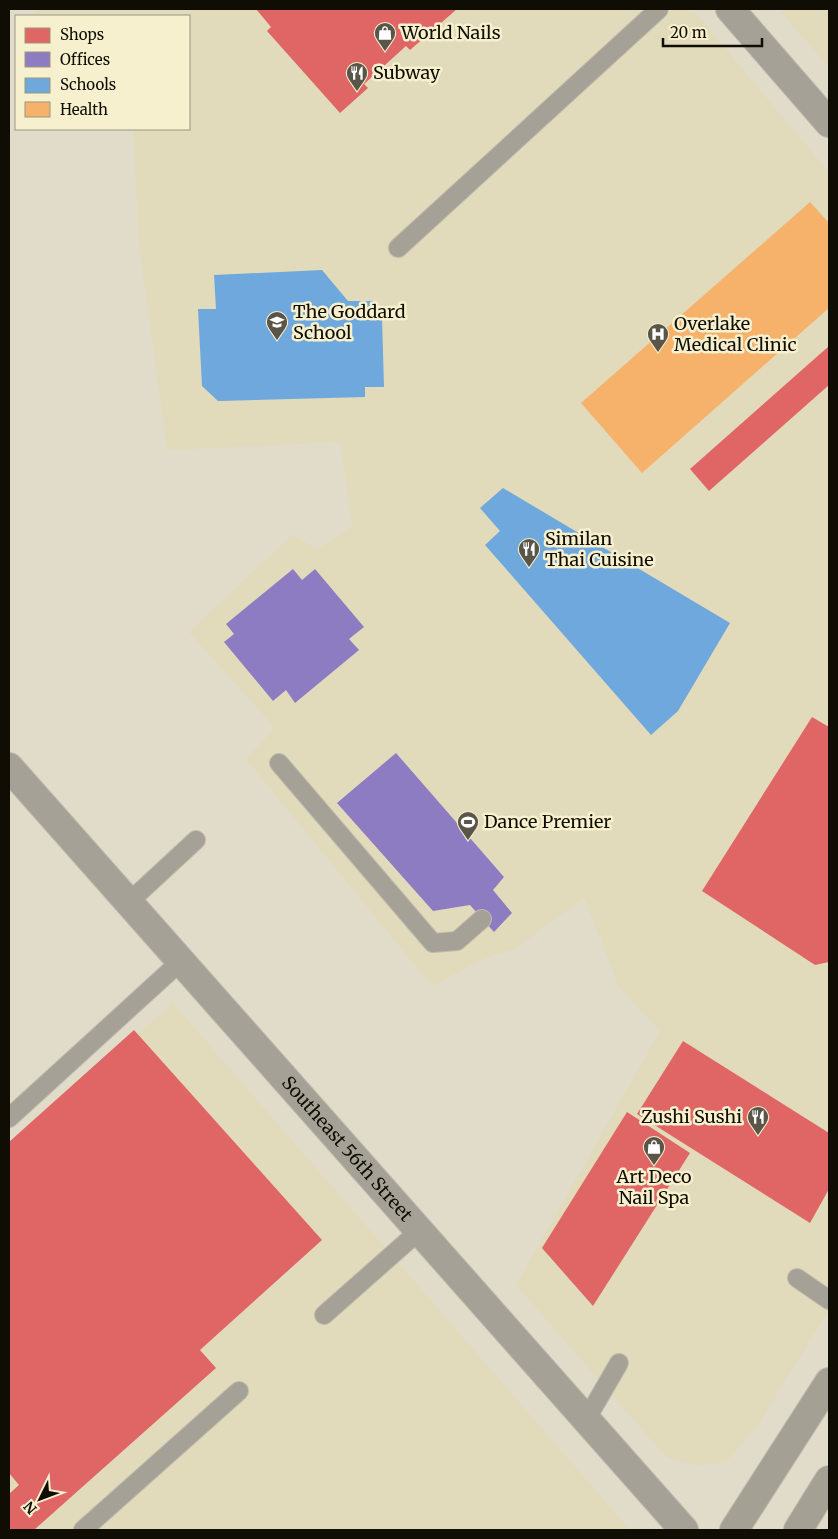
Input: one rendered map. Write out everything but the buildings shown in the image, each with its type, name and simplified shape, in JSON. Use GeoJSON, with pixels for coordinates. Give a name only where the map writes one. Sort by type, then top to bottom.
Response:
{"type":"FeatureCollection","features":[{"type":"Feature","properties":{"kind":"main road"},"geometry":{"type":"LineString","coordinates":[[734,1530],[829,1382]]}},
{"type":"Feature","properties":{"kind":"main road"},"geometry":{"type":"LineString","coordinates":[[798,1530],[829,1480]]}},
{"type":"Feature","properties":{"kind":"street"},"geometry":{"type":"LineString","coordinates":[[730,9],[829,123]]}},
{"type":"Feature","properties":{"kind":"street","name":"Southeast 56th Street"},"geometry":{"type":"LineString","coordinates":[[9,767],[684,1530]]}},
{"type":"Feature","properties":{"kind":"lane"},"geometry":{"type":"LineString","coordinates":[[398,248],[659,9]]}},
{"type":"Feature","properties":{"kind":"lane"},"geometry":{"type":"LineString","coordinates":[[280,764],[433,943],[457,942],[482,919]]}},
{"type":"Feature","properties":{"kind":"lane"},"geometry":{"type":"LineString","coordinates":[[129,902],[196,840]]}},
{"type":"Feature","properties":{"kind":"lane"},"geometry":{"type":"LineString","coordinates":[[9,1118],[181,961]]}},
{"type":"Feature","properties":{"kind":"lane"},"geometry":{"type":"LineString","coordinates":[[324,1315],[419,1231]]}},
{"type":"Feature","properties":{"kind":"lane"},"geometry":{"type":"LineString","coordinates":[[797,1278],[829,1300]]}},
{"type":"Feature","properties":{"kind":"lane"},"geometry":{"type":"LineString","coordinates":[[586,1420],[619,1363]]}},
{"type":"Feature","properties":{"kind":"lane"},"geometry":{"type":"LineString","coordinates":[[83,1530],[239,1391]]}},
{"type":"Feature","properties":{"kind":"shaded area"},"geometry":{"type":"Polygon","coordinates":[[[37,9],[692,9],[829,172],[829,1310],[758,1425],[725,1463],[698,1465],[667,1458],[516,1285],[660,1031],[619,987],[584,898],[516,948],[483,959],[432,986],[246,759],[275,728],[189,632],[292,535],[318,549],[352,526],[340,442],[167,450],[139,246],[133,130],[190,130],[190,15],[34,15],[37,9]]]}},
{"type":"Feature","properties":{"kind":"shaded area"},"geometry":{"type":"Polygon","coordinates":[[[778,9],[829,9],[829,67],[778,9]]]}},
{"type":"Feature","properties":{"kind":"shaded area"},"geometry":{"type":"Polygon","coordinates":[[[173,1003],[630,1530],[9,1530],[9,1148],[173,1003]]]}},
{"type":"Feature","properties":{"kind":"place","name":"World Nails"},"geometry":{"type":"Point","coordinates":[385,52]}},
{"type":"Feature","properties":{"kind":"place","name":"Subway"},"geometry":{"type":"Point","coordinates":[357,92]}},
{"type":"Feature","properties":{"kind":"place","name":"The Goddard School"},"geometry":{"type":"Point","coordinates":[277,341]}},
{"type":"Feature","properties":{"kind":"place","name":"Overlake Medical Clinic"},"geometry":{"type":"Point","coordinates":[658,353]}},
{"type":"Feature","properties":{"kind":"place","name":"Similan Thai Cuisine"},"geometry":{"type":"Point","coordinates":[529,568]}},
{"type":"Feature","properties":{"kind":"place","name":"Dance Premier"},"geometry":{"type":"Point","coordinates":[468,841]}},
{"type":"Feature","properties":{"kind":"place","name":"Zushi Sushi"},"geometry":{"type":"Point","coordinates":[758,1136]}},
{"type":"Feature","properties":{"kind":"place","name":"Art Deco Nail Spa"},"geometry":{"type":"Point","coordinates":[654,1166]}}]}
